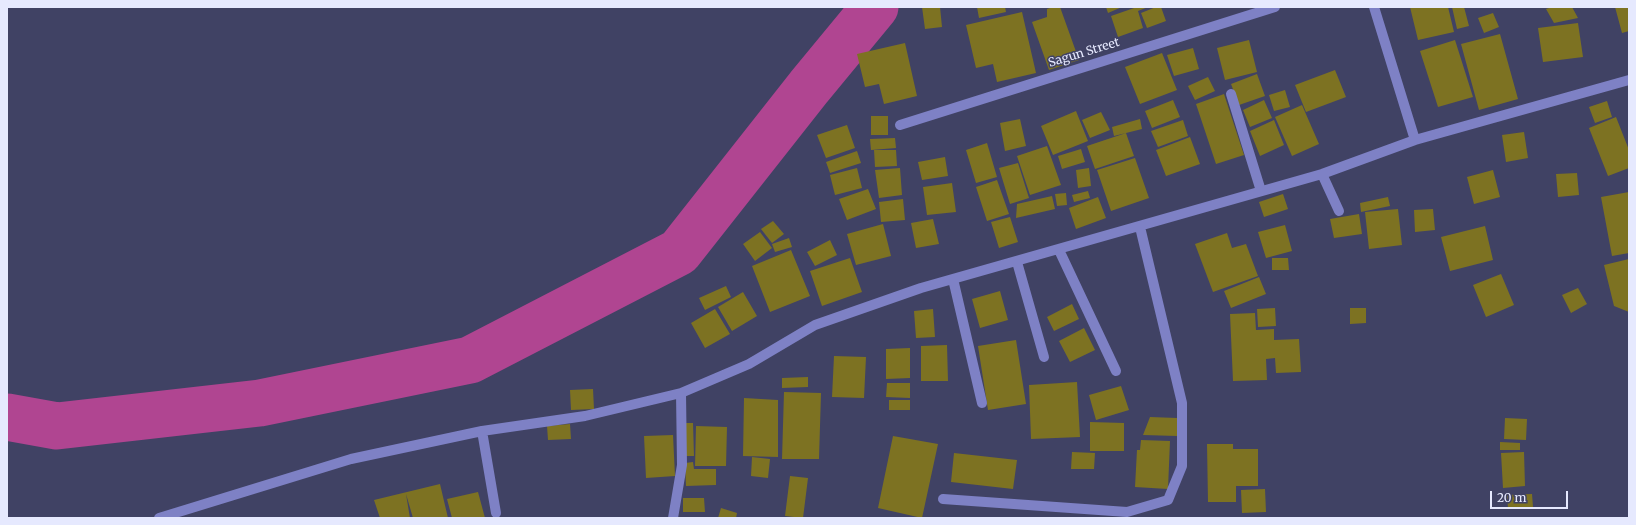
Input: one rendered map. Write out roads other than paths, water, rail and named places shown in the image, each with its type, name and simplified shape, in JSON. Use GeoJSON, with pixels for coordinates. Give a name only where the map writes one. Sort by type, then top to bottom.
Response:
{"type":"FeatureCollection","features":[{"type":"Feature","properties":{"kind":"street","name":"Sagun Street"},"geometry":{"type":"LineString","coordinates":[[900,125],[1275,7]]}},
{"type":"Feature","properties":{"kind":"street"},"geometry":{"type":"LineString","coordinates":[[1374,7],[1415,140]]}},
{"type":"Feature","properties":{"kind":"street"},"geometry":{"type":"LineString","coordinates":[[159,518],[351,459],[482,431],[585,416],[680,394],[749,364],[815,325],[920,288],[1017,262],[1322,174],[1415,140],[1629,80]]}},
{"type":"Feature","properties":{"kind":"street"},"geometry":{"type":"LineString","coordinates":[[1231,94],[1261,191]]}},
{"type":"Feature","properties":{"kind":"street"},"geometry":{"type":"LineString","coordinates":[[1322,174],[1339,211]]}},
{"type":"Feature","properties":{"kind":"street"},"geometry":{"type":"LineString","coordinates":[[943,499],[1126,512],[1168,500],[1182,466],[1182,403],[1140,227]]}},
{"type":"Feature","properties":{"kind":"street"},"geometry":{"type":"LineString","coordinates":[[1059,250],[1116,371]]}},
{"type":"Feature","properties":{"kind":"street"},"geometry":{"type":"LineString","coordinates":[[1017,262],[1044,357]]}},
{"type":"Feature","properties":{"kind":"street"},"geometry":{"type":"LineString","coordinates":[[953,279],[982,403]]}},
{"type":"Feature","properties":{"kind":"street"},"geometry":{"type":"LineString","coordinates":[[672,518],[682,465],[680,394]]}},
{"type":"Feature","properties":{"kind":"street"},"geometry":{"type":"LineString","coordinates":[[482,431],[496,513]]}},
{"type":"Feature","properties":{"kind":"waterway"},"geometry":{"type":"LineString","coordinates":[[7,417],[57,426],[260,403],[470,360],[679,252],[809,87],[875,7]]}}]}
